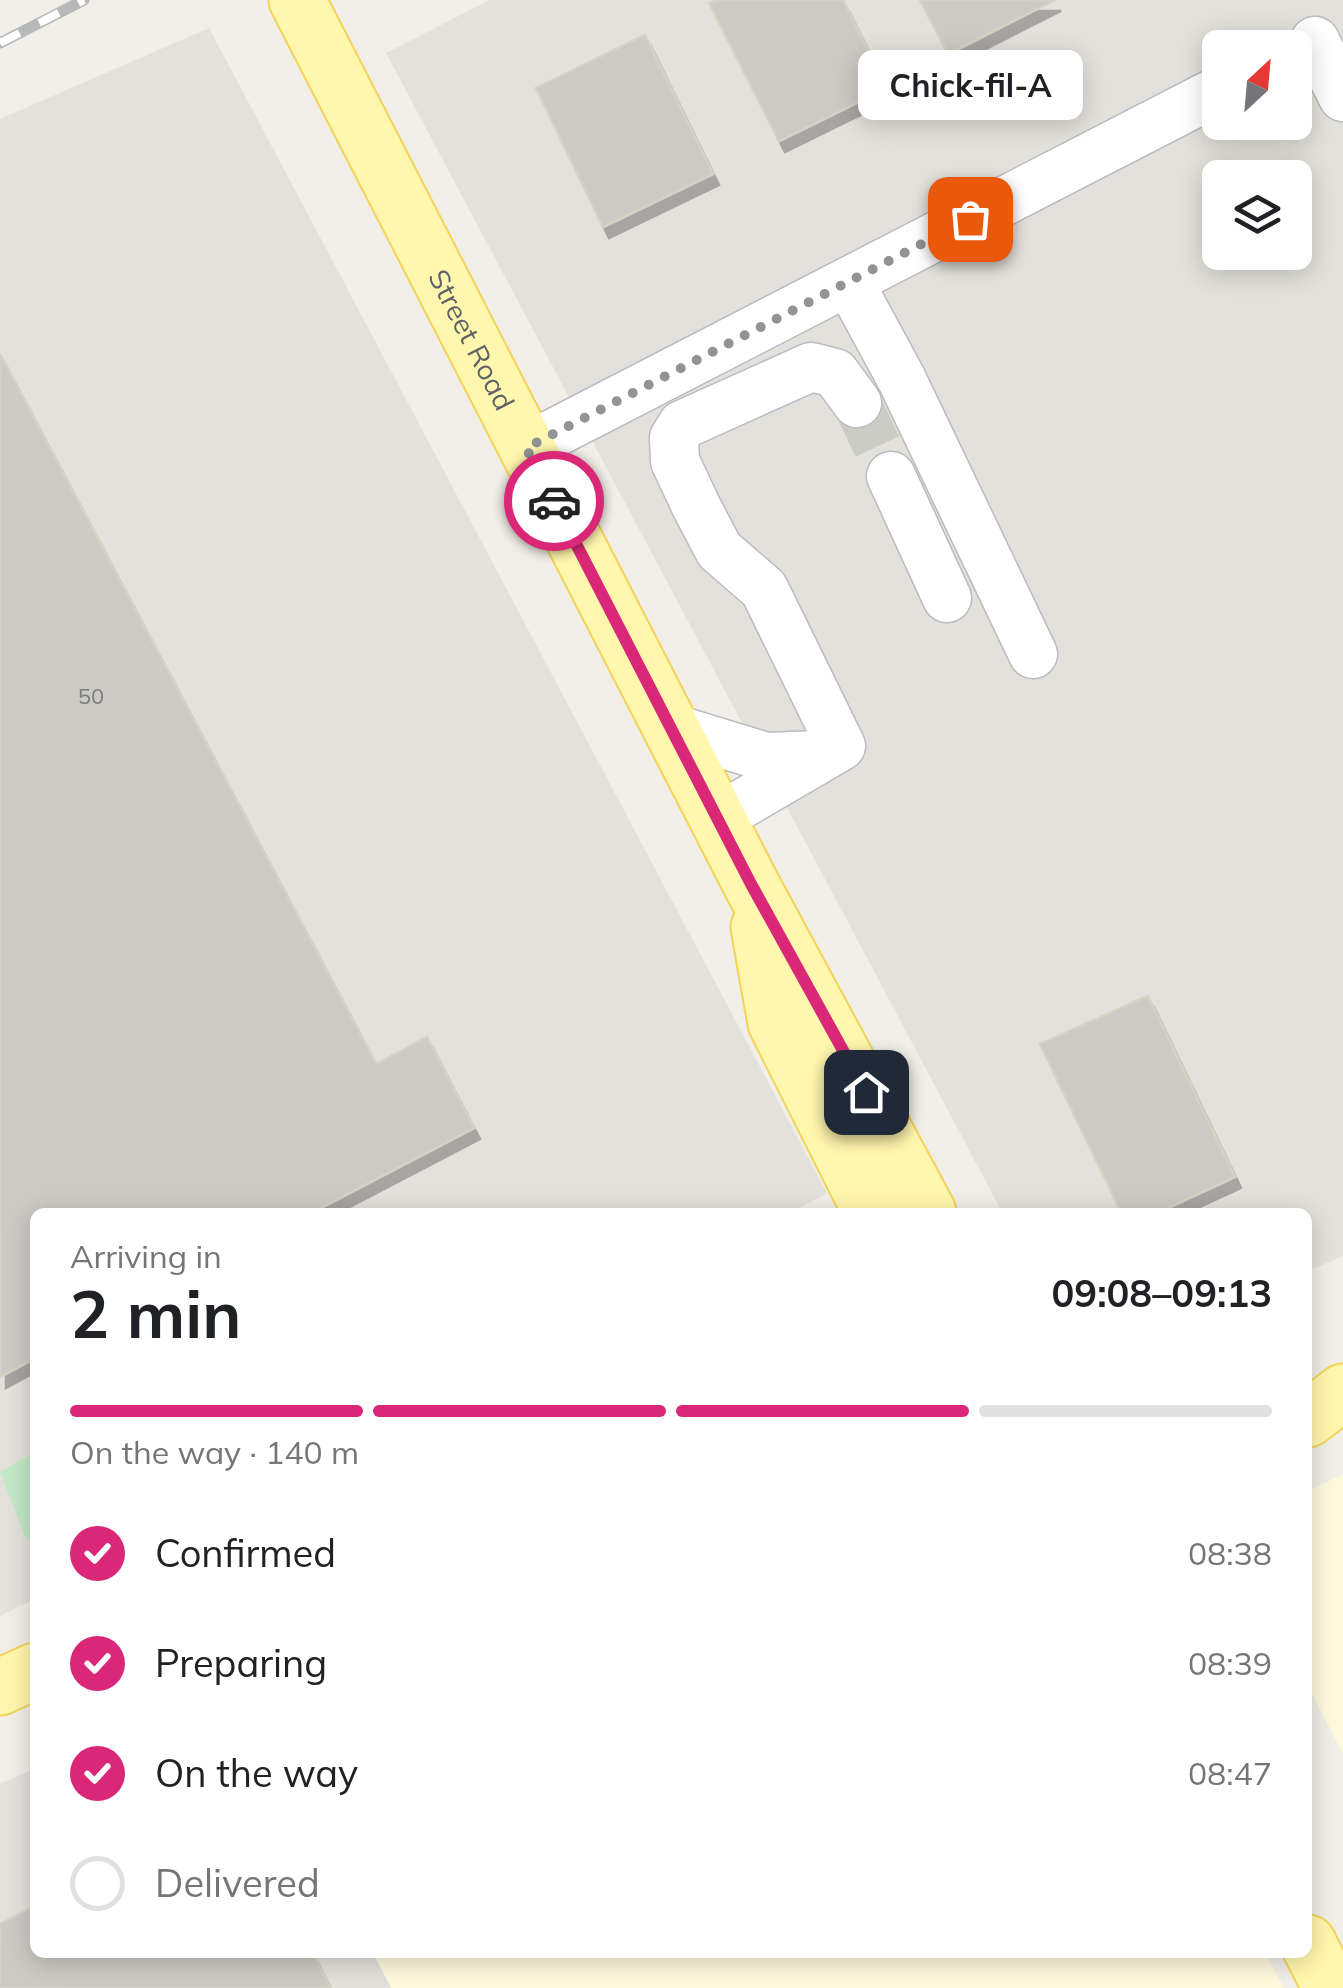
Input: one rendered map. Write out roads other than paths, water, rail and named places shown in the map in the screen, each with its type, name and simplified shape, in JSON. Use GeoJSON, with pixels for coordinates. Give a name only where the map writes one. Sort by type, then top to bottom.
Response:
{"type":"FeatureCollection","features":[{"type":"Feature","properties":{"kind":"main road","name":"Street Road"},"geometry":{"type":"LineString","coordinates":[[297,0],[751,884],[926,1208]]}},
{"type":"Feature","properties":{"kind":"main road"},"geometry":{"type":"LineString","coordinates":[[751,884],[776,1024],[870,1208]]}},
{"type":"Feature","properties":{"kind":"main road"},"geometry":{"type":"LineString","coordinates":[[1312,1374],[1343,1363]]}},
{"type":"Feature","properties":{"kind":"main road"},"geometry":{"type":"LineString","coordinates":[[1312,1416],[1343,1392]]}},
{"type":"Feature","properties":{"kind":"main road"},"geometry":{"type":"LineString","coordinates":[[0,1687],[30,1673]]}},
{"type":"Feature","properties":{"kind":"main road"},"geometry":{"type":"LineString","coordinates":[[1312,1951],[1331,1988]]}},
{"type":"Feature","properties":{"kind":"street"},"geometry":{"type":"LineString","coordinates":[[1312,31],[1343,97]]}},
{"type":"Feature","properties":{"kind":"street"},"geometry":{"type":"LineString","coordinates":[[526,448],[1202,99]]}},
{"type":"Feature","properties":{"kind":"street"},"geometry":{"type":"LineString","coordinates":[[849,282],[902,380],[1033,654]]}},
{"type":"Feature","properties":{"kind":"street"},"geometry":{"type":"LineString","coordinates":[[833,751],[764,589],[718,550],[676,461],[674,438],[682,426],[811,367],[834,373],[857,403]]}},
{"type":"Feature","properties":{"kind":"street"},"geometry":{"type":"LineString","coordinates":[[891,476],[947,598]]}},
{"type":"Feature","properties":{"kind":"street"},"geometry":{"type":"LineString","coordinates":[[671,728],[766,758],[833,751]]}},
{"type":"Feature","properties":{"kind":"street"},"geometry":{"type":"LineString","coordinates":[[718,818],[833,751]]}},
{"type":"Feature","properties":{"kind":"tunnel"},"geometry":{"type":"LineString","coordinates":[[857,403],[891,476]]}},
{"type":"Feature","properties":{"kind":"railway"},"geometry":{"type":"LineString","coordinates":[[0,43],[84,0]]}},
{"type":"Feature","properties":{"kind":"place","name":"Chick-fil-A"},"geometry":{"type":"Point","coordinates":[970,219]}}]}
